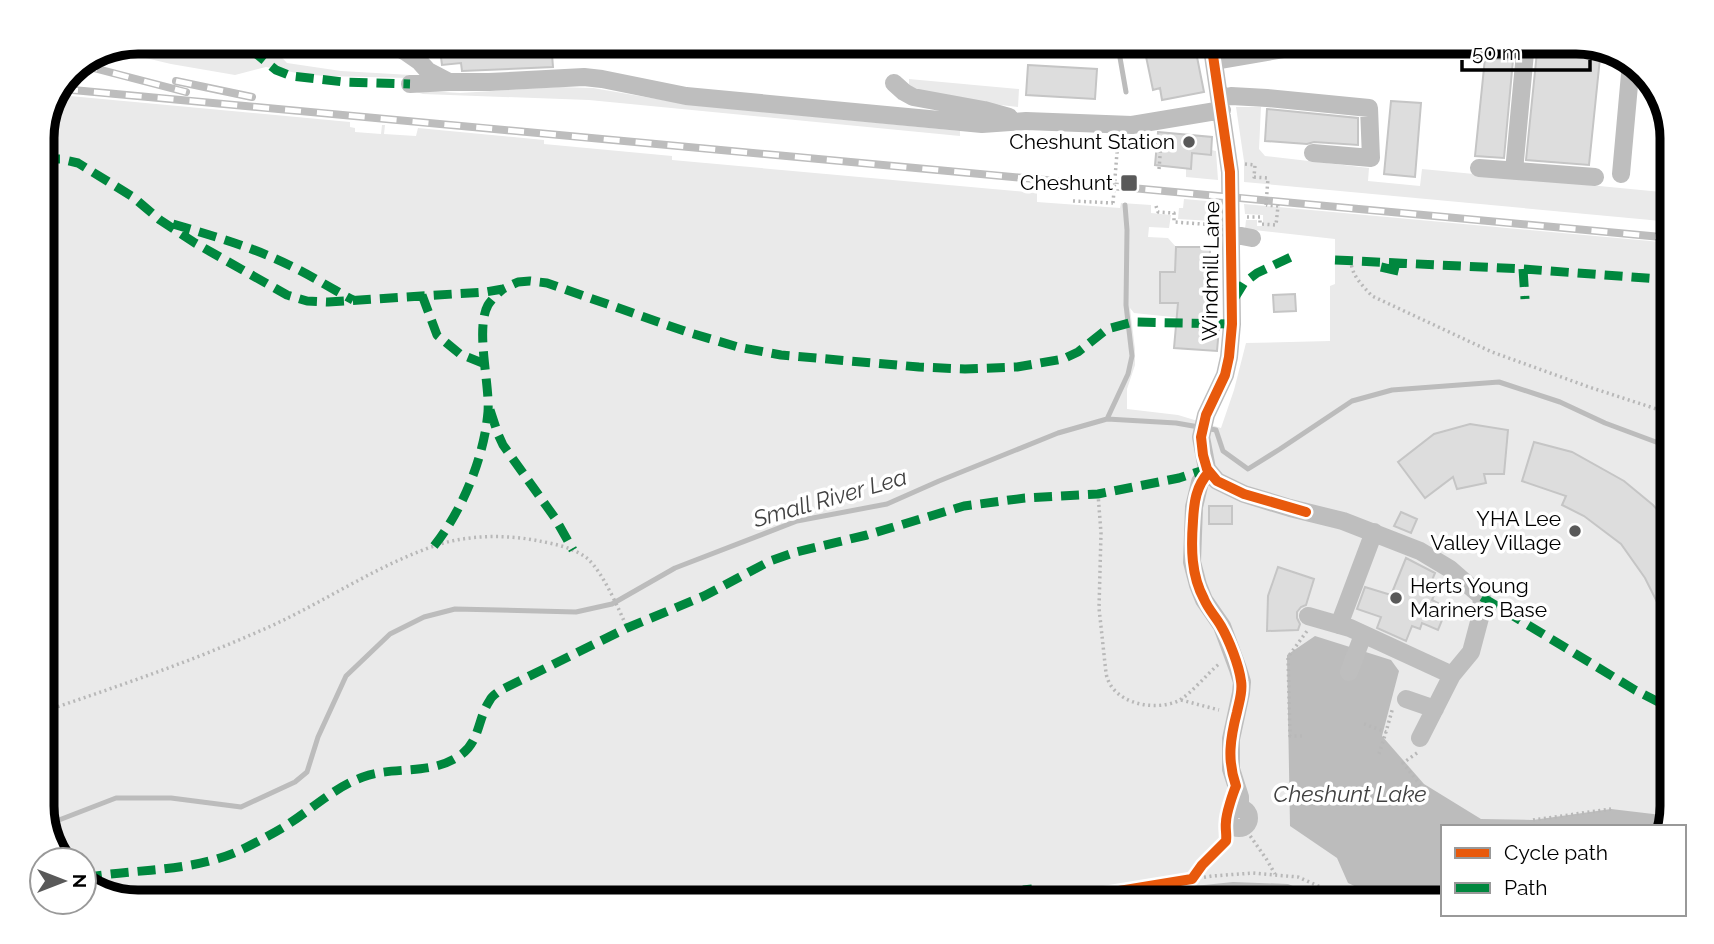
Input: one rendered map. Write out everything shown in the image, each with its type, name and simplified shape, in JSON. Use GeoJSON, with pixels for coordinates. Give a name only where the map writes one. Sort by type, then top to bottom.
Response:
{"type":"FeatureCollection","features":[{"type":"Feature","properties":{"kind":"street"},"geometry":{"type":"LineString","coordinates":[[409,54],[428,71],[449,82]]}},
{"type":"Feature","properties":{"kind":"street","name":"Windmill Lane"},"geometry":{"type":"LineString","coordinates":[[1209,472],[1201,437],[1206,415],[1225,375],[1232,324],[1227,230],[1230,172],[1214,54]]}},
{"type":"Feature","properties":{"kind":"street"},"geometry":{"type":"LineString","coordinates":[[1215,61],[1255,54]]}},
{"type":"Feature","properties":{"kind":"street"},"geometry":{"type":"LineString","coordinates":[[1514,171],[1526,54]]}},
{"type":"Feature","properties":{"kind":"street"},"geometry":{"type":"LineString","coordinates":[[1620,174],[1630,74]]}},
{"type":"Feature","properties":{"kind":"street"},"geometry":{"type":"LineString","coordinates":[[410,84],[584,77],[686,96],[982,124],[1026,121],[1132,125],[1221,104],[1231,96],[1369,108],[1371,158],[1313,153]]}},
{"type":"Feature","properties":{"kind":"street"},"geometry":{"type":"LineString","coordinates":[[894,83],[913,97],[1026,121]]}},
{"type":"Feature","properties":{"kind":"street"},"geometry":{"type":"LineString","coordinates":[[1479,168],[1595,177]]}},
{"type":"Feature","properties":{"kind":"street"},"geometry":{"type":"LineString","coordinates":[[1227,230],[1258,231]]}},
{"type":"Feature","properties":{"kind":"street"},"geometry":{"type":"LineString","coordinates":[[1244,827],[1248,823],[1248,816],[1240,809],[1240,797],[1231,769],[1231,739],[1242,682],[1222,626],[1204,600],[1192,562],[1194,506],[1200,482],[1209,472],[1217,481],[1244,494],[1343,521],[1420,551],[1450,569],[1482,597],[1480,618],[1471,652],[1452,675],[1420,738]]}},
{"type":"Feature","properties":{"kind":"street"},"geometry":{"type":"LineString","coordinates":[[1339,625],[1374,532]]}},
{"type":"Feature","properties":{"kind":"street"},"geometry":{"type":"LineString","coordinates":[[1312,617],[1339,625],[1452,675]]}},
{"type":"Feature","properties":{"kind":"street"},"geometry":{"type":"LineString","coordinates":[[1349,672],[1363,635]]}},
{"type":"Feature","properties":{"kind":"street"},"geometry":{"type":"LineString","coordinates":[[1401,697],[1435,709]]}},
{"type":"Feature","properties":{"kind":"street"},"geometry":{"type":"LineString","coordinates":[[1226,841],[1226,822],[1236,786]]}},
{"type":"Feature","properties":{"kind":"path"},"geometry":{"type":"LineString","coordinates":[[1073,201],[1113,203],[1118,140]]}},
{"type":"Feature","properties":{"kind":"path"},"geometry":{"type":"LineString","coordinates":[[1159,169],[1161,143]]}},
{"type":"Feature","properties":{"kind":"path"},"geometry":{"type":"LineString","coordinates":[[1244,164],[1255,165],[1254,177],[1268,178],[1266,205],[1278,206],[1276,225],[1258,231]]}},
{"type":"Feature","properties":{"kind":"path"},"geometry":{"type":"LineString","coordinates":[[1156,206],[1158,212],[1174,213],[1174,222],[1227,230]]}},
{"type":"Feature","properties":{"kind":"path"},"geometry":{"type":"LineString","coordinates":[[1242,217],[1260,217],[1258,231]]}},
{"type":"Feature","properties":{"kind":"path"},"geometry":{"type":"LineString","coordinates":[[1351,260],[1351,268],[1372,296],[1492,352],[1660,410]]}},
{"type":"Feature","properties":{"kind":"path"},"geometry":{"type":"LineString","coordinates":[[1098,494],[1101,533],[1099,608],[1107,682],[1118,695],[1133,702],[1159,705],[1172,703],[1181,699],[1232,652]]}},
{"type":"Feature","properties":{"kind":"path"},"geometry":{"type":"LineString","coordinates":[[54,708],[240,640],[392,564],[452,541],[496,537],[527,538],[573,550],[585,556],[595,566],[627,628]]}},
{"type":"Feature","properties":{"kind":"path"},"geometry":{"type":"LineString","coordinates":[[1302,736],[1290,736],[1288,657],[1312,617]]}},
{"type":"Feature","properties":{"kind":"path"},"geometry":{"type":"LineString","coordinates":[[1379,754],[1401,697]]}},
{"type":"Feature","properties":{"kind":"path"},"geometry":{"type":"LineString","coordinates":[[1181,699],[1236,715]]}},
{"type":"Feature","properties":{"kind":"path"},"geometry":{"type":"LineString","coordinates":[[1364,724],[1386,732]]}},
{"type":"Feature","properties":{"kind":"path"},"geometry":{"type":"LineString","coordinates":[[1404,763],[1428,795]]}},
{"type":"Feature","properties":{"kind":"path"},"geometry":{"type":"LineString","coordinates":[[1533,820],[1611,809]]}},
{"type":"Feature","properties":{"kind":"path"},"geometry":{"type":"LineString","coordinates":[[1244,827],[1275,874]]}},
{"type":"Feature","properties":{"kind":"path"},"geometry":{"type":"LineString","coordinates":[[1192,879],[1202,865]]}},
{"type":"Feature","properties":{"kind":"path"},"geometry":{"type":"LineString","coordinates":[[1125,890],[1234,874],[1275,874],[1298,877],[1327,890]]}},
{"type":"Feature","properties":{"kind":"shaded area"},"geometry":{"type":"Polygon","coordinates":[[[278,54],[287,63],[341,71],[411,75],[410,78],[325,76],[266,67],[235,75],[132,55],[278,54]]]}},
{"type":"Feature","properties":{"kind":"shaded area"},"geometry":{"type":"Polygon","coordinates":[[[909,79],[1019,89],[1018,107],[922,94],[909,86],[909,79]]]}},
{"type":"Feature","properties":{"kind":"shaded area"},"geometry":{"type":"Polygon","coordinates":[[[559,87],[593,88],[686,104],[960,131],[960,136],[589,100],[423,94],[410,90],[460,93],[559,87]]]}},
{"type":"Feature","properties":{"kind":"shaded area"},"geometry":{"type":"Polygon","coordinates":[[[66,96],[350,122],[350,127],[355,128],[355,132],[381,134],[382,125],[385,125],[384,134],[416,136],[418,128],[672,156],[672,160],[1037,193],[1037,202],[1120,208],[1121,203],[1151,205],[1151,213],[1171,215],[1169,228],[1149,227],[1148,237],[1168,238],[1176,247],[1175,269],[1190,272],[1160,272],[1160,302],[1182,303],[1182,318],[1134,313],[1130,308],[1135,365],[1127,389],[1127,409],[1178,415],[1221,428],[1246,343],[1330,341],[1330,286],[1335,284],[1335,239],[1245,229],[1246,220],[1257,220],[1257,226],[1263,226],[1263,215],[1245,214],[1244,204],[1660,242],[1660,806],[1657,825],[1441,825],[1441,890],[138,890],[98,880],[98,846],[64,846],[54,812],[54,132],[66,96]]]}},
{"type":"Feature","properties":{"kind":"shaded area"},"geometry":{"type":"Polygon","coordinates":[[[1236,107],[1261,107],[1259,149],[1265,156],[1369,168],[1368,181],[1420,186],[1422,169],[1660,192],[1660,221],[1244,182],[1244,161],[1236,107]]]}},
{"type":"Feature","properties":{"kind":"shaded area"},"geometry":{"type":"Polygon","coordinates":[[[1211,150],[1216,151],[1218,180],[1186,177],[1186,168],[1191,168],[1192,153],[1211,155],[1211,150]]]}},
{"type":"Feature","properties":{"kind":"shaded area"},"geometry":{"type":"Polygon","coordinates":[[[1184,199],[1219,202],[1218,217],[1213,217],[1212,221],[1178,219],[1179,208],[1183,208],[1184,199]]]}},
{"type":"Feature","properties":{"kind":"water","name":"Cheshunt Lake"},"geometry":{"type":"Polygon","coordinates":[[[1315,636],[1391,660],[1399,671],[1382,736],[1424,784],[1481,819],[1533,820],[1611,809],[1659,815],[1657,825],[1441,825],[1441,890],[1363,890],[1348,883],[1337,858],[1290,826],[1287,655],[1315,636]]]}},
{"type":"Feature","properties":{"kind":"water"},"geometry":{"type":"Polygon","coordinates":[[[1233,882],[1288,884],[1302,890],[1166,890],[1233,882]]]}},
{"type":"Feature","properties":{"kind":"building"},"geometry":{"type":"Polygon","coordinates":[[[441,54],[552,54],[553,67],[462,71],[461,63],[442,65],[441,54]]]}},
{"type":"Feature","properties":{"kind":"building"},"geometry":{"type":"Polygon","coordinates":[[[1146,54],[1196,54],[1204,92],[1162,100],[1160,88],[1153,90],[1146,54]]]}},
{"type":"Feature","properties":{"kind":"building"},"geometry":{"type":"Polygon","coordinates":[[[1537,54],[1576,54],[1600,58],[1589,165],[1526,160],[1537,54]]]}},
{"type":"Feature","properties":{"kind":"building"},"geometry":{"type":"Polygon","coordinates":[[[1485,58],[1513,60],[1504,158],[1475,156],[1485,58]]]}},
{"type":"Feature","properties":{"kind":"building"},"geometry":{"type":"Polygon","coordinates":[[[1028,65],[1097,69],[1095,99],[1026,95],[1028,65]]]}},
{"type":"Feature","properties":{"kind":"building"},"geometry":{"type":"Polygon","coordinates":[[[1391,101],[1421,103],[1415,177],[1384,174],[1391,101]]]}},
{"type":"Feature","properties":{"kind":"building"},"geometry":{"type":"Polygon","coordinates":[[[1267,109],[1358,118],[1358,145],[1265,141],[1267,109]]]}},
{"type":"Feature","properties":{"kind":"building","name":"Cheshunt Station"},"geometry":{"type":"Polygon","coordinates":[[[1158,132],[1212,137],[1211,155],[1192,153],[1191,169],[1155,165],[1158,132]]]}},
{"type":"Feature","properties":{"kind":"building"},"geometry":{"type":"Polygon","coordinates":[[[1176,247],[1210,247],[1209,327],[1219,328],[1217,351],[1174,348],[1178,303],[1160,303],[1160,272],[1175,272],[1176,247]]]}},
{"type":"Feature","properties":{"kind":"building"},"geometry":{"type":"Polygon","coordinates":[[[1295,294],[1296,311],[1274,312],[1273,295],[1295,294]]]}},
{"type":"Feature","properties":{"kind":"building"},"geometry":{"type":"Polygon","coordinates":[[[1470,424],[1508,430],[1504,474],[1484,474],[1486,483],[1457,489],[1453,477],[1425,498],[1398,462],[1434,434],[1470,424]]]}},
{"type":"Feature","properties":{"kind":"building"},"geometry":{"type":"Polygon","coordinates":[[[1534,442],[1572,452],[1624,481],[1653,505],[1660,513],[1660,608],[1645,578],[1621,544],[1584,516],[1562,505],[1566,496],[1522,481],[1534,442]]]}},
{"type":"Feature","properties":{"kind":"building"},"geometry":{"type":"Polygon","coordinates":[[[1209,506],[1232,506],[1232,524],[1209,524],[1209,506]]]}},
{"type":"Feature","properties":{"kind":"building"},"geometry":{"type":"Polygon","coordinates":[[[1401,512],[1417,519],[1411,533],[1394,526],[1401,512]]]}},
{"type":"Feature","properties":{"kind":"building","name":"Herts Young Mariners Base"},"geometry":{"type":"Polygon","coordinates":[[[1406,558],[1435,573],[1428,590],[1435,593],[1432,600],[1447,608],[1438,630],[1422,623],[1420,629],[1412,626],[1406,641],[1377,628],[1381,617],[1357,609],[1365,587],[1391,595],[1406,558]]]}},
{"type":"Feature","properties":{"kind":"building"},"geometry":{"type":"Polygon","coordinates":[[[1278,567],[1314,579],[1306,605],[1297,612],[1300,624],[1298,630],[1267,631],[1268,596],[1278,567]]]}},
{"type":"Feature","properties":{"kind":"waterway"},"geometry":{"type":"LineString","coordinates":[[1119,54],[1126,92]]}},
{"type":"Feature","properties":{"kind":"waterway"},"geometry":{"type":"LineString","coordinates":[[1107,419],[1128,374],[1132,356],[1126,305],[1125,205]]}},
{"type":"Feature","properties":{"kind":"waterway","name":"Small River Lea"},"geometry":{"type":"LineString","coordinates":[[56,821],[116,798],[171,798],[241,807],[295,782],[307,772],[318,737],[346,676],[390,634],[424,617],[455,609],[576,612],[612,604],[675,568],[797,521],[887,504],[1058,433],[1107,419],[1176,423],[1216,430],[1223,451],[1248,469],[1352,401],[1392,390],[1499,382],[1560,402],[1605,423],[1660,444]]}},
{"type":"Feature","properties":{"kind":"railway"},"geometry":{"type":"LineString","coordinates":[[92,68],[186,92]]}},
{"type":"Feature","properties":{"kind":"railway"},"geometry":{"type":"LineString","coordinates":[[176,81],[252,97]]}},
{"type":"Feature","properties":{"kind":"railway"},"geometry":{"type":"LineString","coordinates":[[69,90],[1660,237]]}},
{"type":"Feature","properties":{"kind":"marked path"},"geometry":{"type":"LineString","coordinates":[[256,54],[276,70],[291,76],[344,82],[410,84]]}},
{"type":"Feature","properties":{"kind":"marked path"},"geometry":{"type":"LineString","coordinates":[[54,159],[78,163],[133,197],[160,220],[195,243],[287,295],[307,301],[485,292],[530,281],[547,283],[738,347],[781,355],[965,369],[1017,367],[1063,359],[1078,352],[1107,329],[1133,322],[1232,324]]}},
{"type":"Feature","properties":{"kind":"marked path"},"geometry":{"type":"LineString","coordinates":[[173,224],[277,259],[353,300]]}},
{"type":"Feature","properties":{"kind":"marked path"},"geometry":{"type":"LineString","coordinates":[[1234,299],[1244,283],[1257,273],[1291,257]]}},
{"type":"Feature","properties":{"kind":"marked path"},"geometry":{"type":"LineString","coordinates":[[1335,260],[1660,279]]}},
{"type":"Feature","properties":{"kind":"marked path"},"geometry":{"type":"LineString","coordinates":[[1381,267],[1407,273]]}},
{"type":"Feature","properties":{"kind":"marked path"},"geometry":{"type":"LineString","coordinates":[[1523,269],[1525,299]]}},
{"type":"Feature","properties":{"kind":"marked path"},"geometry":{"type":"LineString","coordinates":[[434,546],[454,517],[470,483],[482,447],[488,412],[483,342],[484,315],[488,305],[503,289]]}},
{"type":"Feature","properties":{"kind":"marked path"},"geometry":{"type":"LineString","coordinates":[[422,295],[437,335],[460,354],[485,364]]}},
{"type":"Feature","properties":{"kind":"marked path"},"geometry":{"type":"LineString","coordinates":[[490,410],[503,445],[555,518],[573,550]]}},
{"type":"Feature","properties":{"kind":"marked path"},"geometry":{"type":"LineString","coordinates":[[98,876],[186,866],[226,856],[282,828],[353,781],[374,774],[434,767],[456,758],[470,746],[492,697],[501,690],[627,628],[704,596],[770,561],[964,506],[1025,498],[1098,494],[1179,478],[1207,469]]}},
{"type":"Feature","properties":{"kind":"marked path"},"geometry":{"type":"LineString","coordinates":[[1482,597],[1660,703]]}},
{"type":"Feature","properties":{"kind":"marked path"},"geometry":{"type":"LineString","coordinates":[[1027,885],[1028,890]]}},
{"type":"Feature","properties":{"kind":"cycle path"},"geometry":{"type":"LineString","coordinates":[[1213,54],[1230,172],[1232,324],[1225,375],[1206,415],[1201,437],[1203,455],[1207,469],[1217,481],[1244,494],[1306,512]]}},
{"type":"Feature","properties":{"kind":"cycle path"},"geometry":{"type":"LineString","coordinates":[[1125,890],[1192,879],[1226,841],[1226,818],[1236,786],[1231,767],[1231,740],[1241,685],[1230,645],[1206,603],[1194,571],[1194,507],[1198,489],[1209,472]]}},
{"type":"Feature","properties":{"kind":"place","name":"Cheshunt Station"},"geometry":{"type":"Point","coordinates":[1189,142]}},
{"type":"Feature","properties":{"kind":"place","name":"Cheshunt"},"geometry":{"type":"Point","coordinates":[1129,183]}},
{"type":"Feature","properties":{"kind":"place","name":"YHA Lee Valley Village"},"geometry":{"type":"Point","coordinates":[1575,531]}},
{"type":"Feature","properties":{"kind":"place","name":"Herts Young Mariners Base"},"geometry":{"type":"Point","coordinates":[1396,598]}}]}
